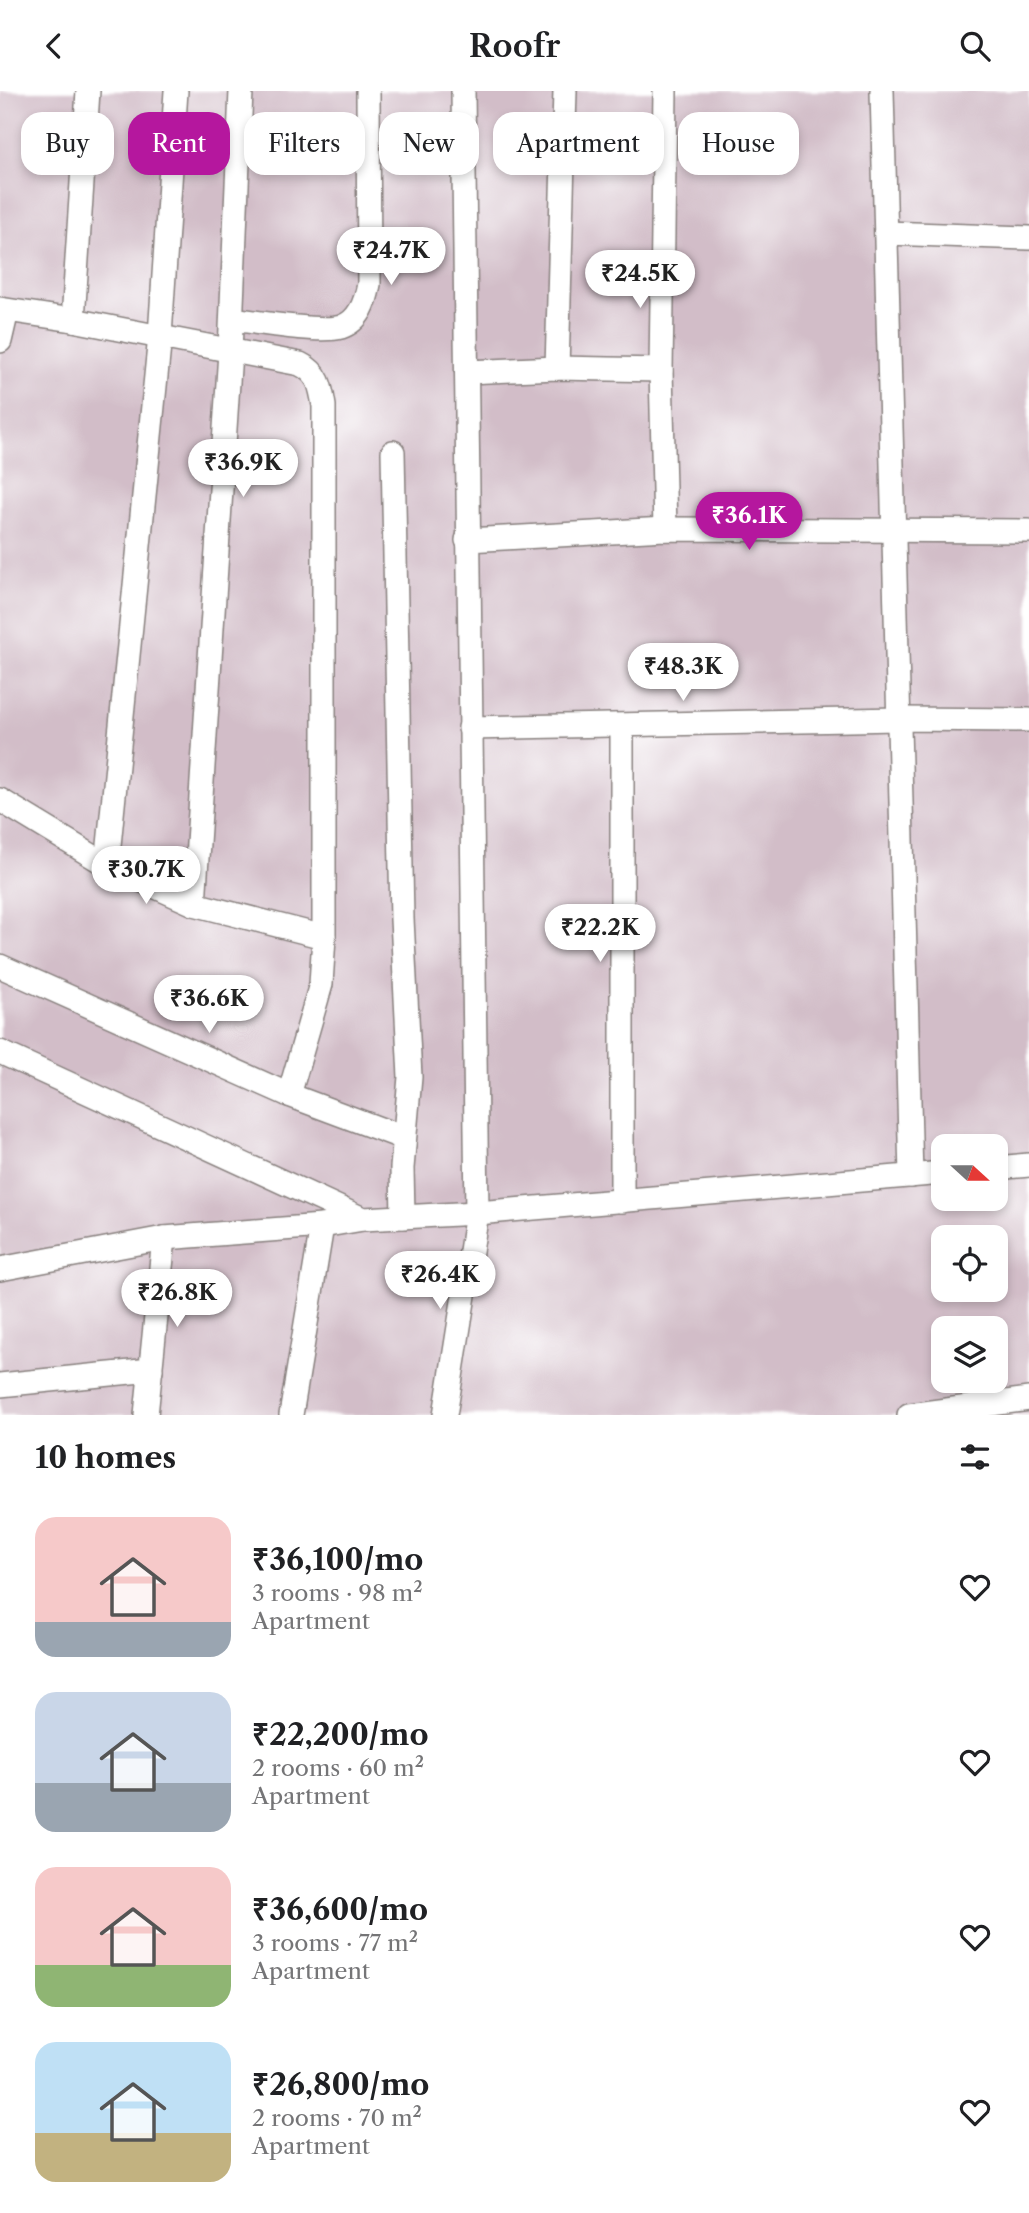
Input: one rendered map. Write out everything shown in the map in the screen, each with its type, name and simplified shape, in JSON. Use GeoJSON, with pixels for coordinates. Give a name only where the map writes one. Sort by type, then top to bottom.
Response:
{"type":"FeatureCollection","features":[{"type":"Feature","properties":{"kind":"street"},"geometry":{"type":"LineString","coordinates":[[73,320],[88,91]]}},
{"type":"Feature","properties":{"kind":"street"},"geometry":{"type":"LineString","coordinates":[[107,865],[160,336],[176,91]]}},
{"type":"Feature","properties":{"kind":"street"},"geometry":{"type":"LineString","coordinates":[[194,904],[232,320],[241,91]]}},
{"type":"Feature","properties":{"kind":"street"},"geometry":{"type":"LineString","coordinates":[[232,320],[341,327],[357,316],[366,301],[369,283],[368,91]]}},
{"type":"Feature","properties":{"kind":"street"},"geometry":{"type":"LineString","coordinates":[[445,1415],[477,1213],[463,91]]}},
{"type":"Feature","properties":{"kind":"street"},"geometry":{"type":"LineString","coordinates":[[557,368],[565,91]]}},
{"type":"Feature","properties":{"kind":"street"},"geometry":{"type":"LineString","coordinates":[[664,91],[661,370],[665,529]]}},
{"type":"Feature","properties":{"kind":"street"},"geometry":{"type":"LineString","coordinates":[[882,91],[911,1176]]}},
{"type":"Feature","properties":{"kind":"street"},"geometry":{"type":"LineString","coordinates":[[886,233],[1029,237]]}},
{"type":"Feature","properties":{"kind":"street"},"geometry":{"type":"LineString","coordinates":[[0,341],[3,310],[73,320],[300,364],[311,369],[320,382],[324,937],[321,984],[289,1095]]}},
{"type":"Feature","properties":{"kind":"street"},"geometry":{"type":"LineString","coordinates":[[467,372],[557,368],[661,370]]}},
{"type":"Feature","properties":{"kind":"street"},"geometry":{"type":"LineString","coordinates":[[393,452],[402,919],[410,1077],[404,1138],[403,1217]]}},
{"type":"Feature","properties":{"kind":"street"},"geometry":{"type":"LineString","coordinates":[[467,540],[665,529],[1029,531]]}},
{"type":"Feature","properties":{"kind":"street"},"geometry":{"type":"LineString","coordinates":[[470,728],[898,719],[1029,720]]}},
{"type":"Feature","properties":{"kind":"street"},"geometry":{"type":"LineString","coordinates":[[622,726],[622,1201]]}},
{"type":"Feature","properties":{"kind":"street"},"geometry":{"type":"LineString","coordinates":[[0,800],[107,865],[194,904],[324,937]]}},
{"type":"Feature","properties":{"kind":"street"},"geometry":{"type":"LineString","coordinates":[[0,966],[289,1095],[404,1138]]}},
{"type":"Feature","properties":{"kind":"street"},"geometry":{"type":"LineString","coordinates":[[0,1052],[363,1219]]}},
{"type":"Feature","properties":{"kind":"street"},"geometry":{"type":"LineString","coordinates":[[1008,1167],[1029,1165]]}},
{"type":"Feature","properties":{"kind":"street"},"geometry":{"type":"LineString","coordinates":[[0,1269],[164,1238],[322,1226],[363,1219],[477,1213],[931,1174]]}},
{"type":"Feature","properties":{"kind":"street"},"geometry":{"type":"LineString","coordinates":[[291,1415],[322,1226]]}},
{"type":"Feature","properties":{"kind":"street"},"geometry":{"type":"LineString","coordinates":[[146,1415],[164,1238]]}},
{"type":"Feature","properties":{"kind":"street"},"geometry":{"type":"LineString","coordinates":[[0,1385],[152,1370]]}},
{"type":"Feature","properties":{"kind":"street"},"geometry":{"type":"LineString","coordinates":[[909,1415],[1029,1399]]}},
{"type":"Feature","properties":{"kind":"shaded area"},"geometry":{"type":"Polygon","coordinates":[[[0,91],[1029,91],[1029,1415],[0,1415],[0,91]]]}}]}
